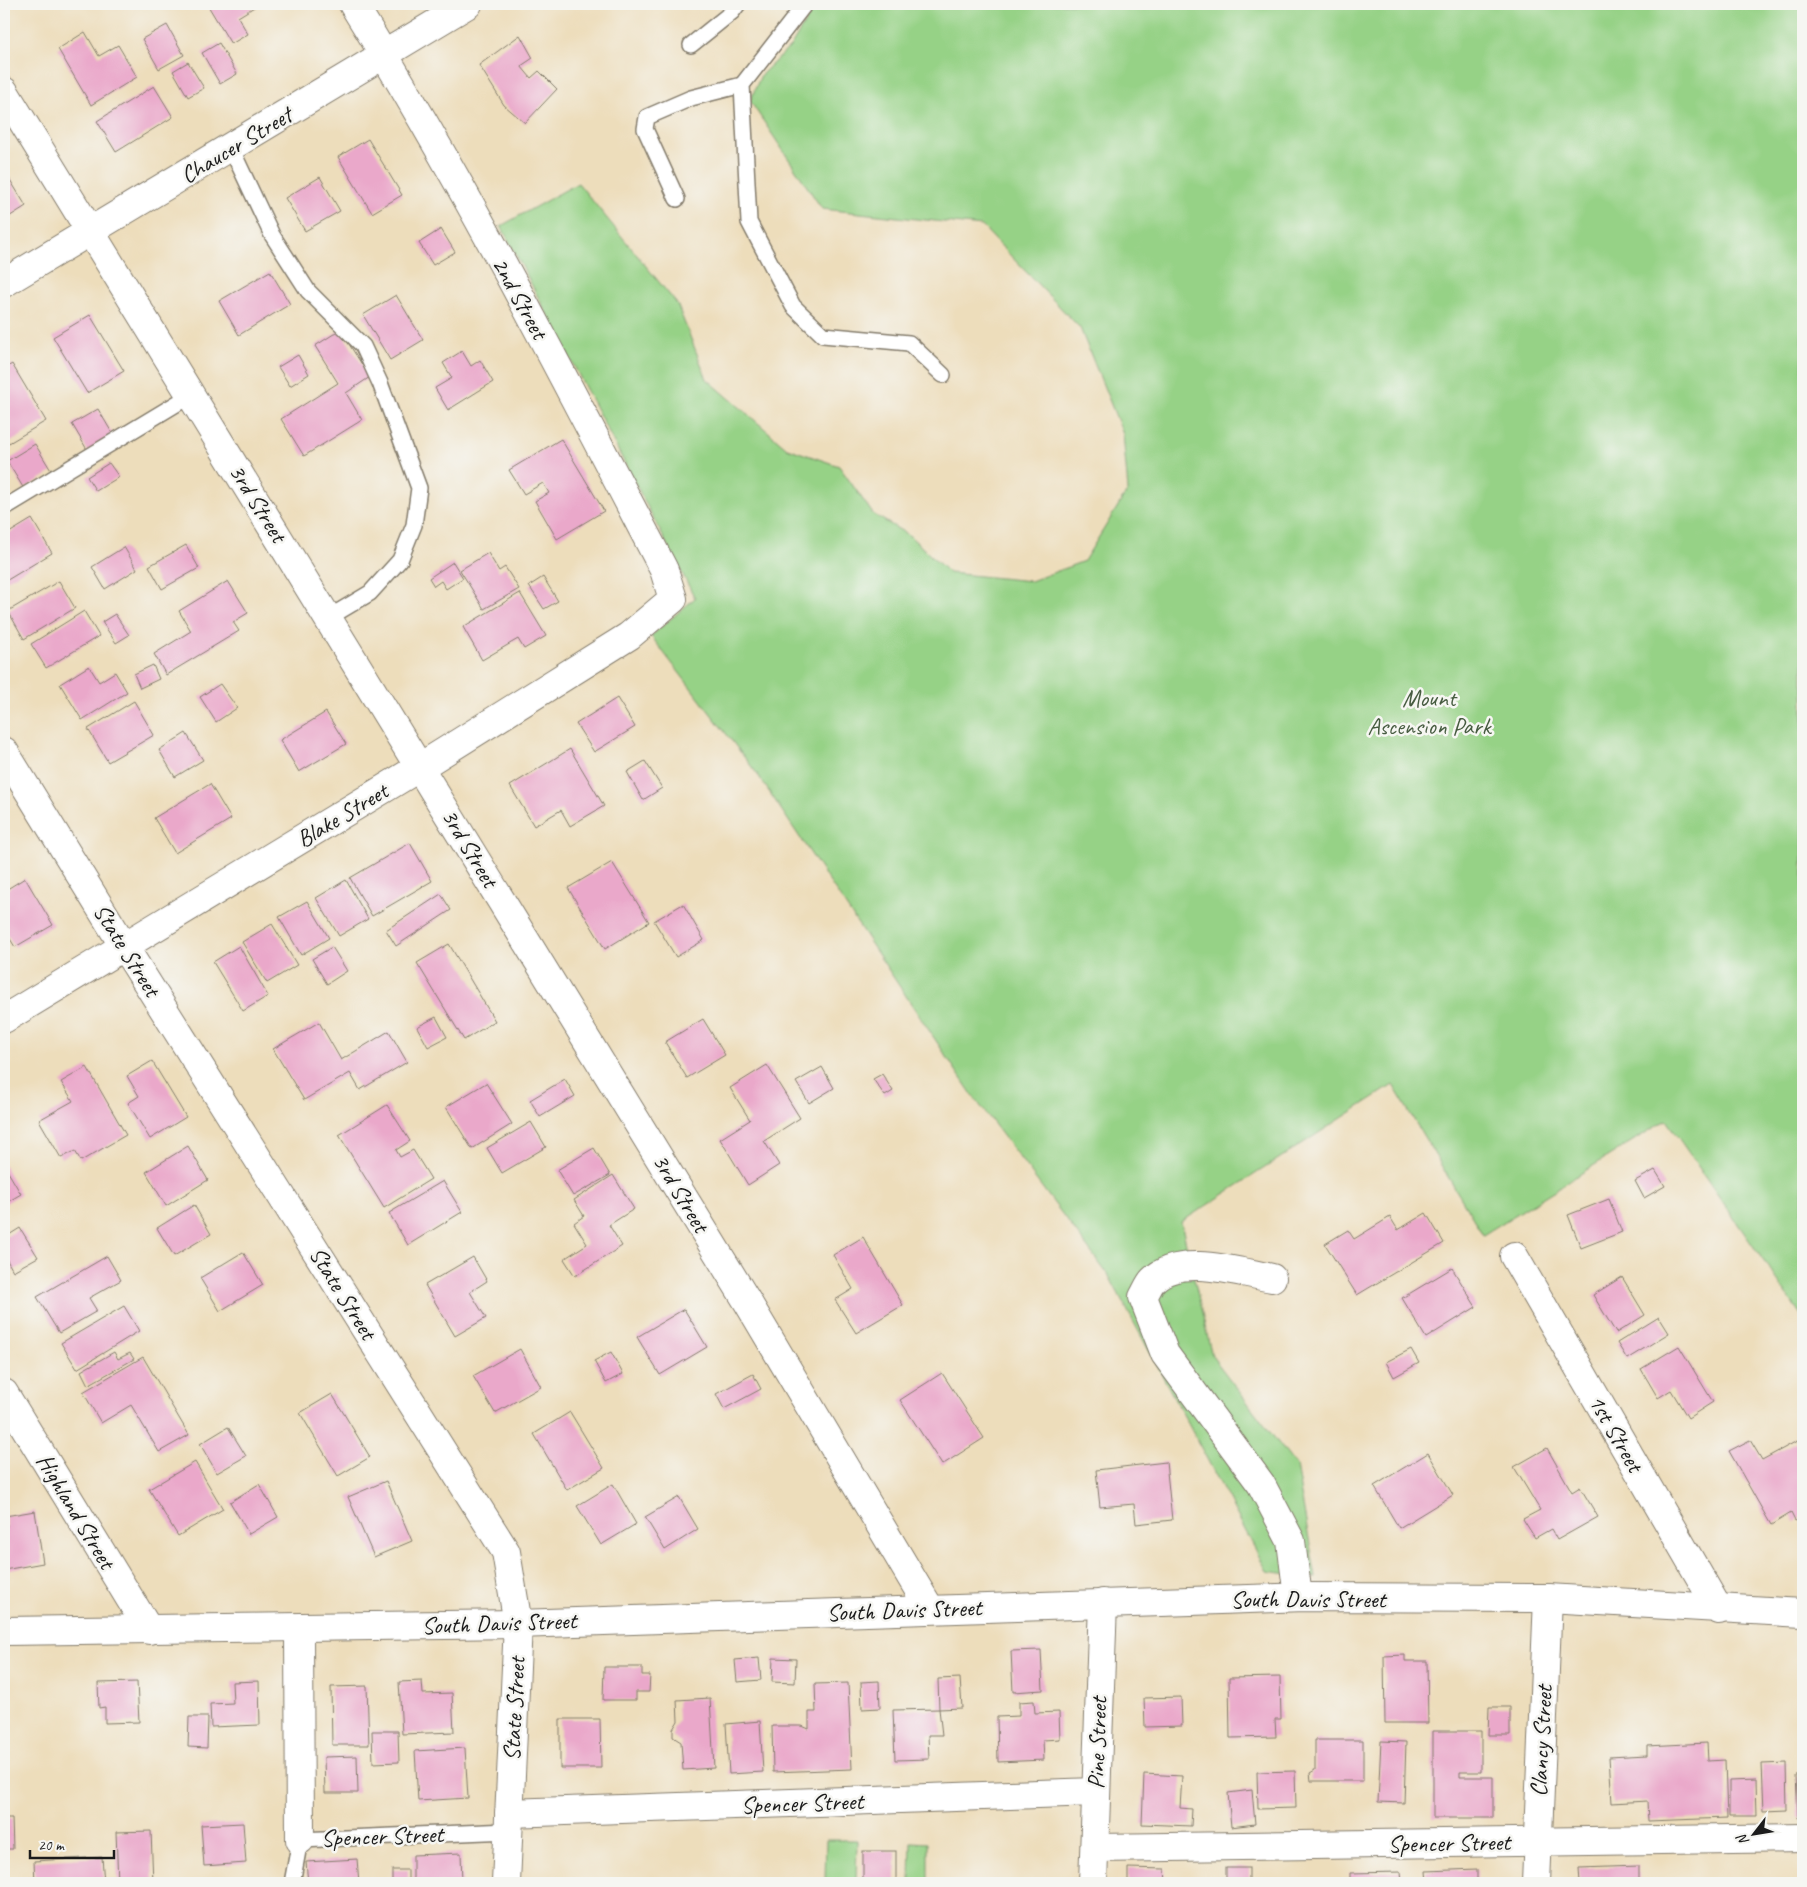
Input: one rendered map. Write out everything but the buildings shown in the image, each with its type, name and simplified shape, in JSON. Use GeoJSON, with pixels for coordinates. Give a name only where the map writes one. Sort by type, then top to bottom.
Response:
{"type":"FeatureCollection","features":[{"type":"Feature","properties":{"kind":"street","name":"2nd Street"},"geometry":{"type":"LineString","coordinates":[[353,4],[384,54],[543,338],[664,570],[673,599]]}},
{"type":"Feature","properties":{"kind":"street","name":"Chaucer Street"},"geometry":{"type":"LineString","coordinates":[[4,283],[468,4]]}},
{"type":"Feature","properties":{"kind":"street","name":"3rd Street"},"geometry":{"type":"LineString","coordinates":[[4,91],[747,1301],[930,1609]]}},
{"type":"Feature","properties":{"kind":"street","name":"Blake Street"},"geometry":{"type":"LineString","coordinates":[[4,1019],[125,948],[629,636],[673,599]]}},
{"type":"Feature","properties":{"kind":"street","name":"State Street"},"geometry":{"type":"LineString","coordinates":[[4,751],[125,948],[506,1552],[518,1624],[506,1883]]}},
{"type":"Feature","properties":{"kind":"street","name":"1st Street"},"geometry":{"type":"LineString","coordinates":[[1514,1256],[1719,1610]]}},
{"type":"Feature","properties":{"kind":"street"},"geometry":{"type":"LineString","coordinates":[[1272,1278],[1201,1265],[1170,1269],[1153,1280],[1143,1297],[1166,1354],[1261,1484],[1291,1541],[1298,1597]]}},
{"type":"Feature","properties":{"kind":"street","name":"Highland Street"},"geometry":{"type":"LineString","coordinates":[[4,1393],[149,1630]]}},
{"type":"Feature","properties":{"kind":"street","name":"South Davis Street"},"geometry":{"type":"LineString","coordinates":[[4,1631],[518,1624],[1103,1602],[1298,1597],[1548,1598],[1719,1610],[1803,1613]]}},
{"type":"Feature","properties":{"kind":"street","name":"Clancy Street"},"geometry":{"type":"LineString","coordinates":[[1536,1883],[1536,1842],[1548,1598]]}},
{"type":"Feature","properties":{"kind":"street","name":"Pine Street"},"geometry":{"type":"LineString","coordinates":[[1093,1883],[1096,1848],[1095,1792],[1103,1602]]}},
{"type":"Feature","properties":{"kind":"street"},"geometry":{"type":"LineString","coordinates":[[299,1628],[300,1840]]}},
{"type":"Feature","properties":{"kind":"street","name":"Spencer Street"},"geometry":{"type":"LineString","coordinates":[[509,1822],[1095,1792]]}},
{"type":"Feature","properties":{"kind":"street","name":"Spencer Street"},"geometry":{"type":"LineString","coordinates":[[1096,1848],[1803,1838]]}},
{"type":"Feature","properties":{"kind":"lane"},"geometry":{"type":"LineString","coordinates":[[691,45],[732,12],[738,4]]}},
{"type":"Feature","properties":{"kind":"lane"},"geometry":{"type":"LineString","coordinates":[[677,198],[645,129],[647,117],[691,98],[742,85],[805,4]]}},
{"type":"Feature","properties":{"kind":"lane"},"geometry":{"type":"LineString","coordinates":[[742,85],[749,222],[793,306],[823,336],[909,343],[943,375]]}},
{"type":"Feature","properties":{"kind":"lane"},"geometry":{"type":"LineString","coordinates":[[231,148],[272,235],[308,291],[362,346],[380,383],[419,488],[414,524],[400,560],[370,593],[328,618]]}},
{"type":"Feature","properties":{"kind":"lane"},"geometry":{"type":"LineString","coordinates":[[4,508],[191,395]]}},
{"type":"Feature","properties":{"kind":"lane","name":"Spencer Street"},"geometry":{"type":"LineString","coordinates":[[292,1883],[300,1840],[509,1822]]}},
{"type":"Feature","properties":{"kind":"green space","name":"Mount Ascension Park"},"geometry":{"type":"Polygon","coordinates":[[[816,4],[1803,4],[1803,1318],[1666,1120],[1483,1235],[1393,1085],[1181,1222],[1212,1356],[1296,1466],[1316,1578],[1267,1571],[1109,1276],[973,1096],[758,775],[651,636],[695,598],[501,226],[578,183],[677,304],[707,379],[787,448],[839,466],[873,514],[910,536],[949,573],[1031,581],[1084,561],[1128,490],[1123,434],[1080,328],[982,226],[822,209],[750,101],[761,75],[791,46],[816,4]]]}},
{"type":"Feature","properties":{"kind":"green space"},"geometry":{"type":"Polygon","coordinates":[[[826,1840],[857,1840],[856,1883],[825,1883],[826,1840]]]}},
{"type":"Feature","properties":{"kind":"green space"},"geometry":{"type":"Polygon","coordinates":[[[911,1842],[928,1843],[928,1882],[910,1881],[911,1842]]]}}]}
